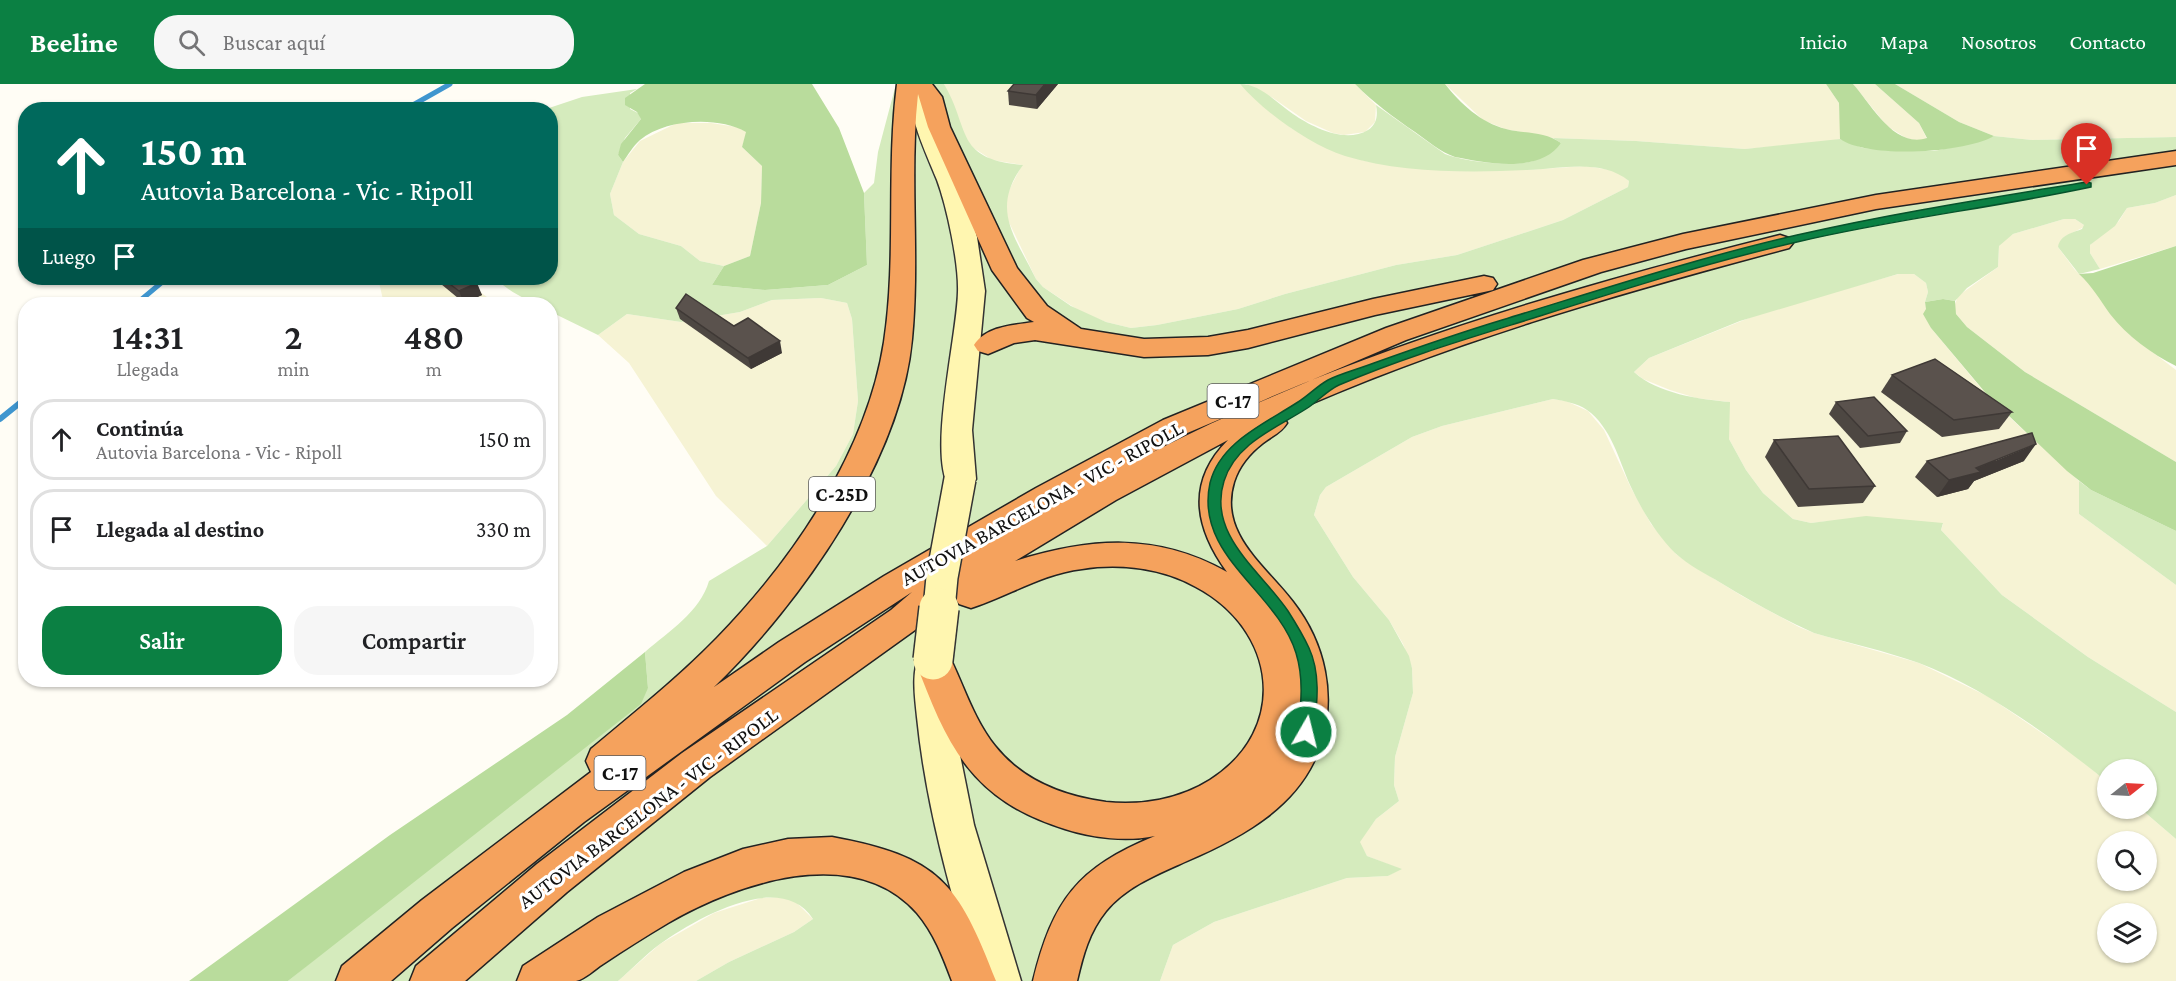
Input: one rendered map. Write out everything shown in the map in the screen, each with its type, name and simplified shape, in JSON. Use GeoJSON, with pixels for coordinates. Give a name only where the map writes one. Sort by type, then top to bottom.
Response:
{"type":"FeatureCollection","features":[{"type":"Feature","properties":{"kind":"highway","name":"C-25D"},"geometry":{"type":"LineString","coordinates":[[570,810],[574,789],[746,632],[814,542],[850,480],[878,419],[892,373],[898,343],[903,275],[903,116],[908,84]]}},
{"type":"Feature","properties":{"kind":"highway"},"geometry":{"type":"LineString","coordinates":[[920,84],[931,97],[939,127],[1005,270],[1037,312],[1079,338]]}},
{"type":"Feature","properties":{"kind":"highway","name":"AUTOVIA BARCELONA - VIC - RIPOLL"},"geometry":{"type":"LineString","coordinates":[[358,981],[437,914],[570,810],[696,718],[896,585],[1047,496],[1174,426],[1396,334],[1592,266],[1683,242],[1876,202],[2176,158]]}},
{"type":"Feature","properties":{"kind":"highway","name":"AUTOVIA BARCELONA - VIC - RIPOLL"},"geometry":{"type":"LineString","coordinates":[[432,981],[552,878],[696,765],[903,620],[927,599],[1098,495],[1213,435],[1330,384],[1441,343],[1671,271],[1798,238],[1970,204],[2176,173]]}},
{"type":"Feature","properties":{"kind":"highway"},"geometry":{"type":"LineString","coordinates":[[988,345],[1007,335],[1046,332],[1144,348],[1208,346],[1248,339],[1437,293],[1592,266]]}},
{"type":"Feature","properties":{"kind":"highway"},"geometry":{"type":"LineString","coordinates":[[1055,981],[1067,936],[1093,895],[1124,869],[1204,834],[1251,807],[1285,775],[1297,754],[1306,732],[1310,712],[1311,691],[1303,650],[1282,614],[1226,545],[1215,516],[1215,490],[1224,465],[1240,446],[1268,425],[1306,403],[1330,384]]}},
{"type":"Feature","properties":{"kind":"highway"},"geometry":{"type":"LineString","coordinates":[[903,620],[923,619],[1003,578],[1056,560],[1089,556],[1142,556],[1180,565],[1199,573],[1238,598],[1269,636],[1281,668],[1284,695],[1279,722],[1264,754],[1240,782],[1206,803],[1174,815],[1141,820],[1105,820],[1077,816],[1047,807],[1018,791],[993,770],[971,742],[952,709],[933,660]]}},
{"type":"Feature","properties":{"kind":"highway"},"geometry":{"type":"LineString","coordinates":[[538,981],[605,937],[685,893],[720,877],[780,859],[836,854],[861,859],[886,868],[908,880],[930,897],[946,919],[974,981]]}},
{"type":"Feature","properties":{"kind":"street"},"geometry":{"type":"LineString","coordinates":[[920,84],[920,101],[930,136],[950,183],[964,237],[972,291],[957,430],[959,472]]}},
{"type":"Feature","properties":{"kind":"street"},"geometry":{"type":"LineString","coordinates":[[950,183],[961,195],[981,249],[988,299],[988,345],[978,355],[976,363],[966,443],[942,577],[933,660],[934,712],[944,788],[980,921],[999,981]]}},
{"type":"Feature","properties":{"kind":"shaded area"},"geometry":{"type":"Polygon","coordinates":[[[944,84],[1240,84],[1291,128],[1334,151],[1365,161],[1452,170],[1526,170],[1585,166],[1611,170],[1629,181],[1628,187],[1563,220],[1457,255],[1396,265],[1285,294],[1238,309],[1131,328],[1106,322],[1081,312],[1043,287],[1036,279],[1006,216],[1006,196],[1022,165],[992,160],[972,147],[962,131],[944,84]]]}},
{"type":"Feature","properties":{"kind":"shaded area"},"geometry":{"type":"Polygon","coordinates":[[[1246,84],[1355,84],[1376,105],[1375,122],[1365,132],[1344,135],[1333,133],[1306,121],[1273,98],[1246,84]]]}},
{"type":"Feature","properties":{"kind":"shaded area"},"geometry":{"type":"Polygon","coordinates":[[[1445,84],[1826,84],[1839,103],[1841,135],[1840,139],[1825,142],[1745,149],[1553,138],[1505,129],[1483,120],[1445,84]]]}},
{"type":"Feature","properties":{"kind":"shaded area"},"geometry":{"type":"Polygon","coordinates":[[[1853,84],[1875,84],[1919,123],[1927,139],[1919,141],[1906,138],[1887,126],[1853,84]]]}},
{"type":"Feature","properties":{"kind":"shaded area"},"geometry":{"type":"Polygon","coordinates":[[[1895,84],[2176,84],[2176,137],[2032,140],[1994,136],[1959,122],[1895,84]]]}},
{"type":"Feature","properties":{"kind":"shaded area"},"geometry":{"type":"Polygon","coordinates":[[[677,123],[711,123],[737,127],[747,132],[742,147],[762,166],[761,203],[750,256],[724,266],[700,261],[681,246],[639,234],[614,215],[610,194],[623,162],[640,141],[677,123]]]}},
{"type":"Feature","properties":{"kind":"shaded area"},"geometry":{"type":"Polygon","coordinates":[[[2176,195],[2176,246],[2100,269],[2090,253],[2090,245],[2119,221],[2127,208],[2155,203],[2176,195]]]}},
{"type":"Feature","properties":{"kind":"shaded area"},"geometry":{"type":"Polygon","coordinates":[[[2064,219],[2075,219],[2084,225],[2064,237],[2058,247],[2075,270],[2090,284],[2115,319],[2130,335],[2176,370],[2176,462],[2025,372],[1967,327],[1956,314],[1954,307],[1958,296],[1998,267],[1999,246],[2003,241],[2013,234],[2064,219]]]}},
{"type":"Feature","properties":{"kind":"shaded area"},"geometry":{"type":"Polygon","coordinates":[[[1902,273],[1914,274],[1926,283],[1928,292],[1925,302],[1931,328],[1980,387],[2079,481],[2079,514],[2176,585],[2176,712],[2088,657],[2002,595],[1941,530],[1943,524],[1829,521],[1811,523],[1793,519],[1763,493],[1746,470],[1729,439],[1729,402],[1696,398],[1670,390],[1643,379],[1634,372],[1649,358],[1764,312],[1902,273]]]}},
{"type":"Feature","properties":{"kind":"shaded area"},"geometry":{"type":"Polygon","coordinates":[[[380,285],[471,285],[487,297],[382,297],[380,285]]]}},
{"type":"Feature","properties":{"kind":"shaded area"},"geometry":{"type":"Polygon","coordinates":[[[821,298],[847,303],[852,319],[858,401],[853,434],[836,466],[767,546],[716,496],[629,363],[598,335],[627,314],[681,322],[740,312],[772,300],[821,298]]]}},
{"type":"Feature","properties":{"kind":"shaded area"},"geometry":{"type":"Polygon","coordinates":[[[1553,399],[1566,401],[1588,411],[1604,430],[1651,524],[1676,554],[1687,562],[1799,627],[1919,663],[1989,697],[2076,756],[2097,774],[2097,819],[2153,819],[2176,839],[2176,981],[1160,981],[1173,945],[1214,922],[1347,878],[1388,876],[1400,869],[1367,856],[1359,842],[1376,819],[1399,801],[1394,785],[1395,757],[1413,693],[1412,668],[1403,644],[1389,620],[1353,577],[1314,515],[1320,495],[1326,487],[1412,437],[1442,426],[1553,399]]]}},
{"type":"Feature","properties":{"kind":"shaded area"},"geometry":{"type":"Polygon","coordinates":[[[780,897],[796,902],[813,919],[794,932],[729,962],[696,981],[618,981],[660,944],[714,913],[761,898],[780,897]]]}},
{"type":"Feature","properties":{"kind":"green space"},"geometry":{"type":"Polygon","coordinates":[[[645,84],[812,84],[839,128],[864,193],[867,265],[828,285],[765,290],[712,285],[724,266],[750,256],[761,203],[762,166],[742,147],[746,132],[734,127],[707,122],[677,124],[651,133],[637,142],[623,162],[618,155],[621,144],[641,119],[637,112],[625,105],[625,98],[645,84]]]}},
{"type":"Feature","properties":{"kind":"green space"},"geometry":{"type":"Polygon","coordinates":[[[896,84],[944,84],[968,140],[975,149],[1001,162],[1023,165],[1013,181],[1008,196],[1007,210],[1014,236],[1036,279],[1043,287],[1071,306],[1106,322],[1131,328],[1238,309],[1285,294],[1396,265],[1457,255],[1563,220],[1628,187],[1629,181],[1618,174],[1593,167],[1482,171],[1435,170],[1366,162],[1331,151],[1303,136],[1262,106],[1240,84],[1255,87],[1301,119],[1329,132],[1349,135],[1368,130],[1376,119],[1376,105],[1445,154],[1501,164],[1537,160],[1561,143],[1553,138],[1745,149],[1840,139],[1863,148],[1934,151],[1994,136],[2032,140],[2176,137],[2176,195],[2155,203],[2127,208],[2115,226],[2090,245],[2090,253],[2100,269],[2079,274],[2058,247],[2064,237],[2082,229],[2084,225],[2075,219],[2064,219],[2013,234],[1999,246],[1998,267],[1967,288],[1955,301],[1943,299],[1925,302],[1928,292],[1926,283],[1914,274],[1898,274],[1740,321],[1649,358],[1634,372],[1655,386],[1679,394],[1730,402],[1729,439],[1746,470],[1763,493],[1793,519],[1811,523],[1866,516],[1943,523],[1941,530],[2002,595],[2088,657],[2176,712],[2176,839],[2153,819],[2157,819],[2157,759],[2097,759],[2097,774],[2018,715],[1943,673],[1919,663],[1814,633],[1767,610],[1686,561],[1668,546],[1644,512],[1602,425],[1587,410],[1553,399],[1442,426],[1412,437],[1326,487],[1320,495],[1314,515],[1353,577],[1389,620],[1409,656],[1412,668],[1413,693],[1395,757],[1394,785],[1399,801],[1376,819],[1360,842],[1367,856],[1402,869],[1388,876],[1347,878],[1214,922],[1173,945],[1160,981],[696,981],[729,962],[794,932],[813,919],[799,905],[781,898],[760,898],[715,912],[675,934],[649,953],[618,981],[288,981],[648,688],[645,652],[691,612],[705,592],[709,581],[767,546],[836,466],[853,434],[858,401],[852,319],[847,303],[821,298],[772,300],[740,312],[681,322],[627,314],[598,335],[558,315],[558,297],[522,297],[503,285],[558,285],[558,105],[582,97],[637,89],[630,93],[630,109],[640,114],[641,119],[625,138],[618,155],[623,162],[610,194],[614,215],[639,234],[681,246],[700,261],[724,266],[712,285],[765,290],[828,285],[867,265],[864,193],[874,183],[878,152],[896,84]]]}},
{"type":"Feature","properties":{"kind":"green space"},"geometry":{"type":"Polygon","coordinates":[[[1355,84],[1445,84],[1464,105],[1488,122],[1506,129],[1548,136],[1561,143],[1552,153],[1526,163],[1482,162],[1455,157],[1439,149],[1399,121],[1355,84]]]}},
{"type":"Feature","properties":{"kind":"green space"},"geometry":{"type":"Polygon","coordinates":[[[1826,84],[1853,84],[1884,123],[1904,137],[1915,140],[1927,138],[1919,123],[1875,84],[1895,84],[1959,122],[1994,136],[1980,142],[1940,150],[1894,151],[1854,145],[1840,139],[1839,103],[1826,84]]]}},
{"type":"Feature","properties":{"kind":"green space"},"geometry":{"type":"Polygon","coordinates":[[[2176,246],[2176,366],[2149,350],[2124,330],[2079,274],[2093,273],[2176,246]]]}},
{"type":"Feature","properties":{"kind":"green space"},"geometry":{"type":"Polygon","coordinates":[[[1943,299],[1955,301],[1956,314],[1967,327],[2025,372],[2176,462],[2176,531],[2091,490],[2067,471],[1989,397],[1931,328],[1923,314],[1926,309],[1925,302],[1943,299]]]}},
{"type":"Feature","properties":{"kind":"green space"},"geometry":{"type":"Polygon","coordinates":[[[2079,481],[2091,490],[2176,531],[2176,585],[2079,514],[2079,481]]]}},
{"type":"Feature","properties":{"kind":"green space"},"geometry":{"type":"Polygon","coordinates":[[[645,652],[648,688],[641,704],[288,981],[189,981],[390,835],[567,715],[645,652]]]}},
{"type":"Feature","properties":{"kind":"building"},"geometry":{"type":"Polygon","coordinates":[[[1014,84],[1045,84],[1036,95],[1008,91],[1014,84]]]}},
{"type":"Feature","properties":{"kind":"building"},"geometry":{"type":"Polygon","coordinates":[[[451,285],[472,285],[459,291],[451,285]]]}},
{"type":"Feature","properties":{"kind":"building"},"geometry":{"type":"Polygon","coordinates":[[[686,294],[734,326],[748,318],[780,341],[748,358],[676,308],[686,294]]]}},
{"type":"Feature","properties":{"kind":"building"},"geometry":{"type":"Polygon","coordinates":[[[1935,359],[2012,412],[1954,420],[1892,375],[1935,359]]]}},
{"type":"Feature","properties":{"kind":"building"},"geometry":{"type":"Polygon","coordinates":[[[1874,397],[1907,431],[1868,436],[1836,402],[1874,397]]]}},
{"type":"Feature","properties":{"kind":"building"},"geometry":{"type":"Polygon","coordinates":[[[2032,433],[2036,444],[1976,468],[1981,472],[1949,480],[1927,461],[2032,433]]]}},
{"type":"Feature","properties":{"kind":"building"},"geometry":{"type":"Polygon","coordinates":[[[1838,436],[1875,486],[1809,489],[1774,440],[1838,436]]]}},
{"type":"Feature","properties":{"kind":"waterway"},"geometry":{"type":"LineString","coordinates":[[418,102],[450,84]]}},
{"type":"Feature","properties":{"kind":"waterway"},"geometry":{"type":"LineString","coordinates":[[144,297],[159,285]]}},
{"type":"Feature","properties":{"kind":"waterway"},"geometry":{"type":"LineString","coordinates":[[0,419],[18,404]]}},
{"type":"Feature","properties":{"kind":"route"},"geometry":{"type":"LineString","coordinates":[[1306,732],[1311,691],[1303,650],[1282,614],[1226,545],[1215,516],[1215,490],[1224,465],[1250,437],[1306,403],[1330,384],[1441,343],[1671,271],[1798,238],[1927,212],[2087,185]]}}]}
